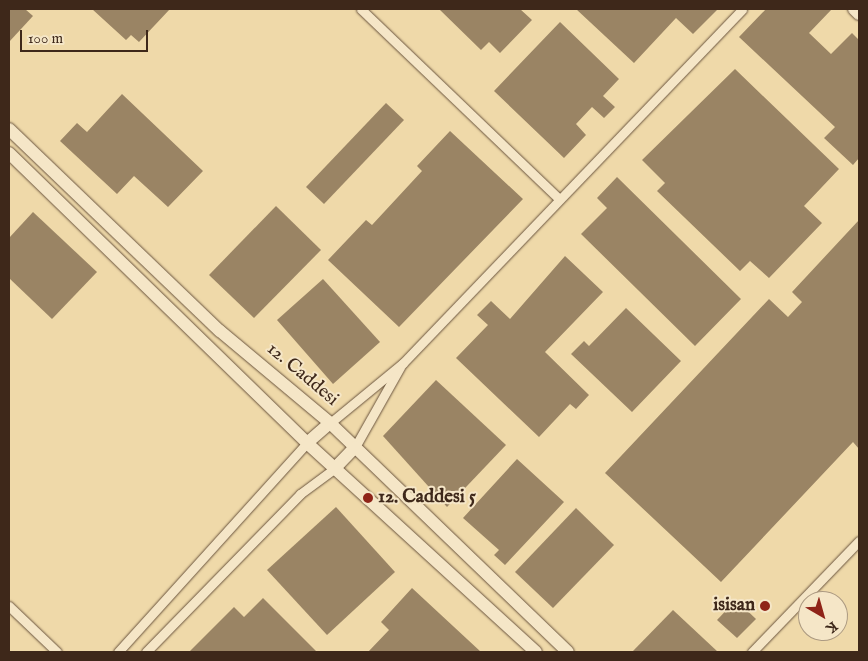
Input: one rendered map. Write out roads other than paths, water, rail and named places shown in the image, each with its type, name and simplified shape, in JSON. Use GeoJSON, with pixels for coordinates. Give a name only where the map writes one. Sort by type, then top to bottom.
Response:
{"type":"FeatureCollection","features":[{"type":"Feature","properties":{"kind":"street"},"geometry":{"type":"LineString","coordinates":[[361,9],[558,198]]}},
{"type":"Feature","properties":{"kind":"street"},"geometry":{"type":"LineString","coordinates":[[118,652],[307,443],[403,363],[558,198],[742,9]]}},
{"type":"Feature","properties":{"kind":"street"},"geometry":{"type":"LineString","coordinates":[[854,9],[859,14]]}},
{"type":"Feature","properties":{"kind":"street","name":"12. Caddesi"},"geometry":{"type":"LineString","coordinates":[[9,129],[220,331],[330,423],[568,652]]}},
{"type":"Feature","properties":{"kind":"street"},"geometry":{"type":"LineString","coordinates":[[9,153],[307,443],[529,650]]}},
{"type":"Feature","properties":{"kind":"street"},"geometry":{"type":"LineString","coordinates":[[146,652],[300,494],[335,468],[355,447],[403,363]]}},
{"type":"Feature","properties":{"kind":"street"},"geometry":{"type":"LineString","coordinates":[[752,652],[859,541]]}},
{"type":"Feature","properties":{"kind":"street"},"geometry":{"type":"LineString","coordinates":[[9,606],[57,652]]}},
{"type":"Feature","properties":{"kind":"place","name":"12. Caddesi 5"},"geometry":{"type":"Point","coordinates":[368,498]}},
{"type":"Feature","properties":{"kind":"place","name":"isisan"},"geometry":{"type":"Point","coordinates":[765,606]}}]}
